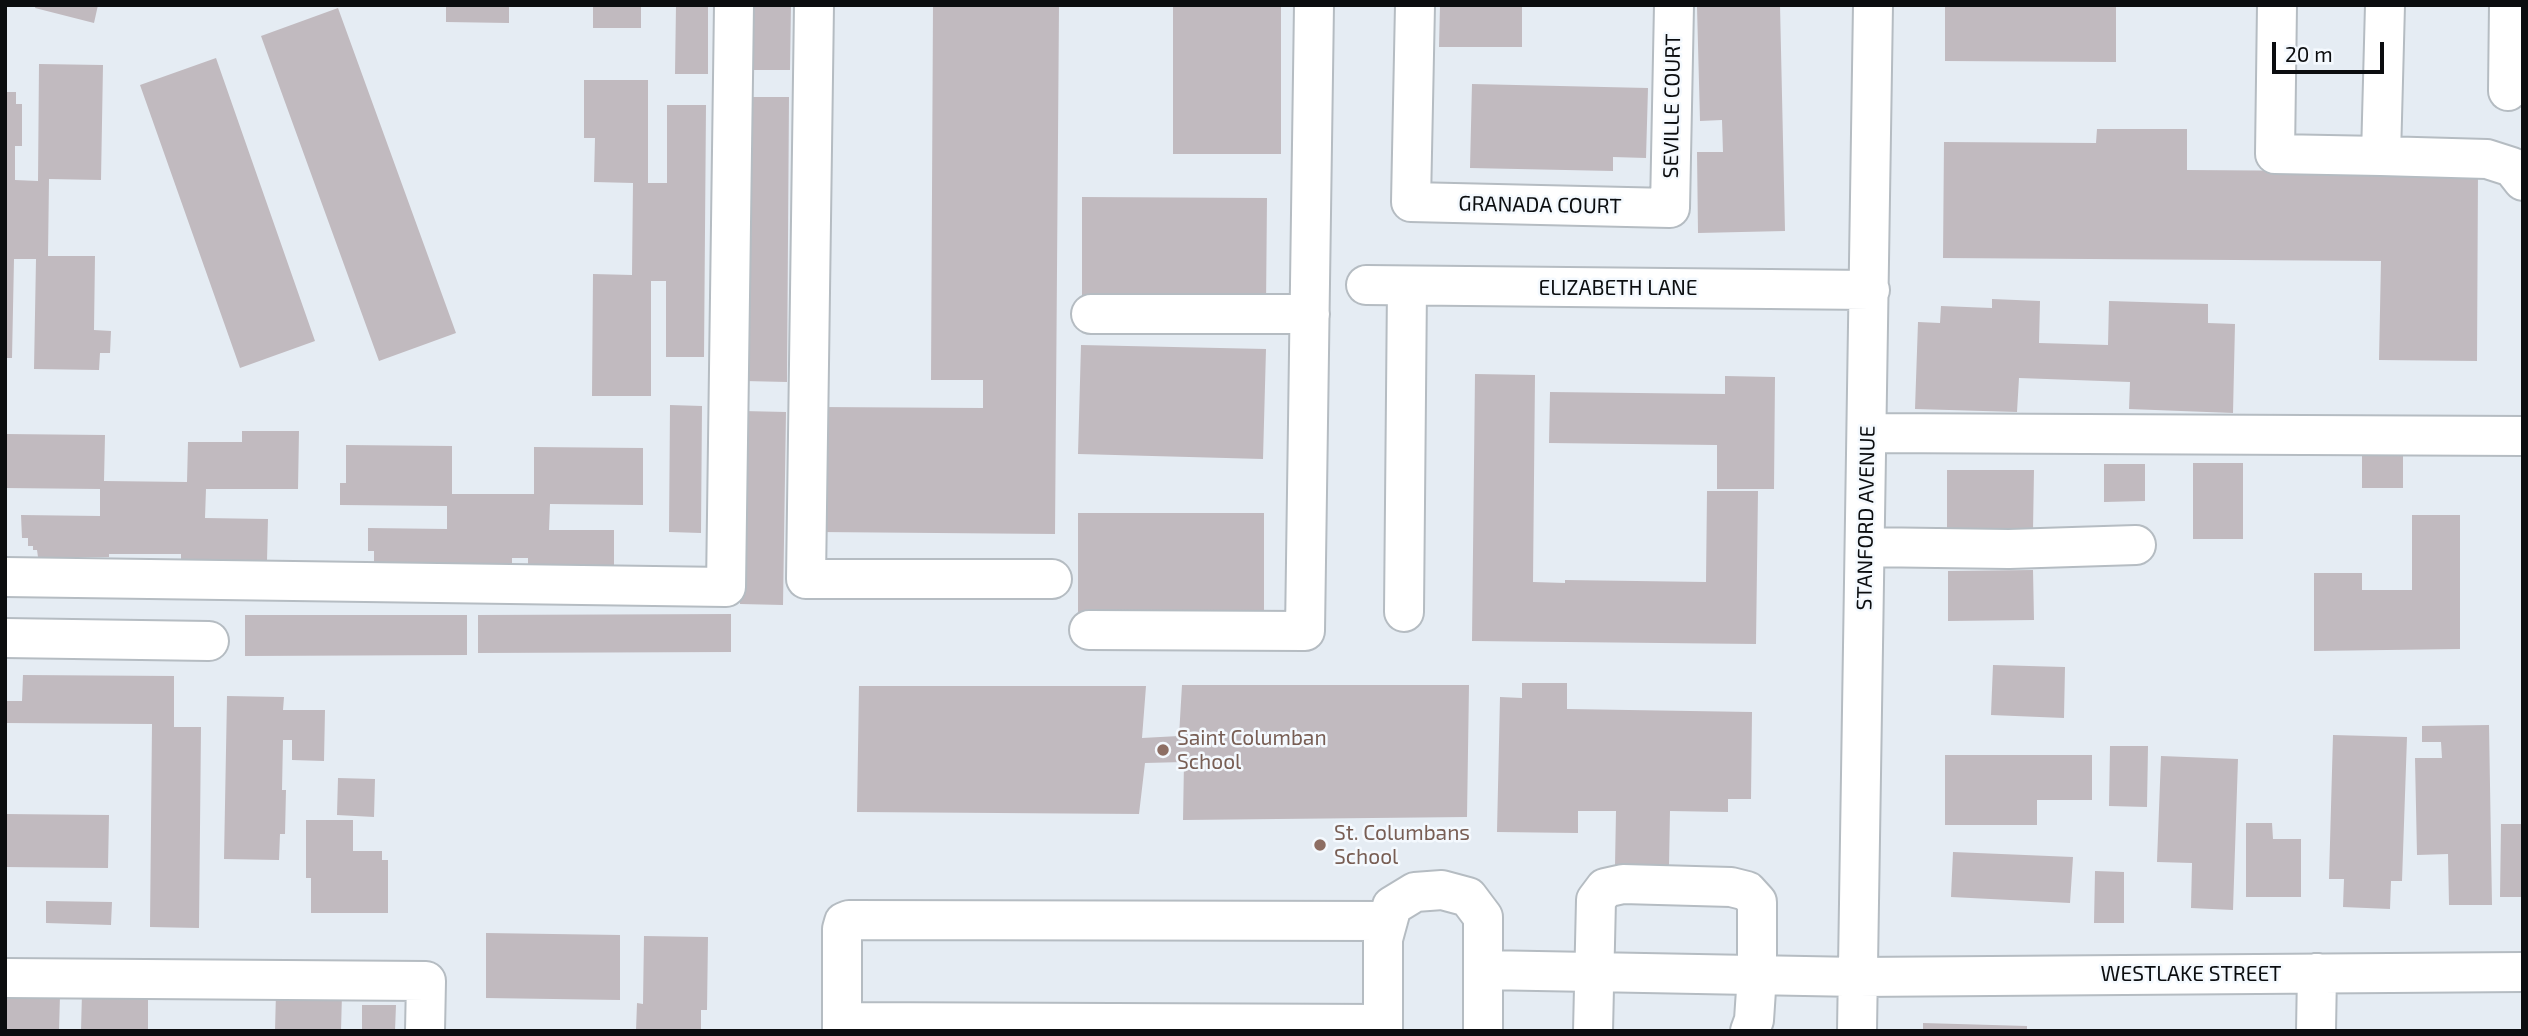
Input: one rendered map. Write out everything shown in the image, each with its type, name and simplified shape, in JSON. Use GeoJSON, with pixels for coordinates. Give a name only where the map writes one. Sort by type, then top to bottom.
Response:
{"type":"FeatureCollection","features":[{"type":"Feature","properties":{"kind":"street"},"geometry":{"type":"LineString","coordinates":[[5,577],[726,587],[734,5]]}},
{"type":"Feature","properties":{"kind":"street"},"geometry":{"type":"LineString","coordinates":[[814,5],[806,579],[1052,579]]}},
{"type":"Feature","properties":{"kind":"street"},"geometry":{"type":"LineString","coordinates":[[1089,630],[1305,631],[1314,5]]}},
{"type":"Feature","properties":{"kind":"street","name":"GRANADA COURT"},"geometry":{"type":"LineString","coordinates":[[1415,5],[1411,202],[1670,208]]}},
{"type":"Feature","properties":{"kind":"street","name":"SEVILLE COURT"},"geometry":{"type":"LineString","coordinates":[[1670,208],[1674,5]]}},
{"type":"Feature","properties":{"kind":"street","name":"STANFORD AVENUE"},"geometry":{"type":"LineString","coordinates":[[1857,1031],[1873,5]]}},
{"type":"Feature","properties":{"kind":"street"},"geometry":{"type":"LineString","coordinates":[[2277,5],[2276,153],[2487,159],[2512,167],[2523,181]]}},
{"type":"Feature","properties":{"kind":"street"},"geometry":{"type":"LineString","coordinates":[[2381,156],[2385,5]]}},
{"type":"Feature","properties":{"kind":"street"},"geometry":{"type":"LineString","coordinates":[[2508,92],[2509,5]]}},
{"type":"Feature","properties":{"kind":"street","name":"ELIZABETH LANE"},"geometry":{"type":"LineString","coordinates":[[1366,285],[1870,289]]}},
{"type":"Feature","properties":{"kind":"street"},"geometry":{"type":"LineString","coordinates":[[1404,612],[1407,286]]}},
{"type":"Feature","properties":{"kind":"street"},"geometry":{"type":"LineString","coordinates":[[1091,314],[1310,314]]}},
{"type":"Feature","properties":{"kind":"street"},"geometry":{"type":"LineString","coordinates":[[1867,433],[2523,436]]}},
{"type":"Feature","properties":{"kind":"street"},"geometry":{"type":"LineString","coordinates":[[1865,547],[2009,549],[2136,545]]}},
{"type":"Feature","properties":{"kind":"street"},"geometry":{"type":"LineString","coordinates":[[5,638],[209,641]]}},
{"type":"Feature","properties":{"kind":"street"},"geometry":{"type":"LineString","coordinates":[[1593,1031],[1596,900],[1605,888],[1623,884],[1731,887],[1747,891],[1757,902],[1757,975],[1754,1020],[1749,1031]]}},
{"type":"Feature","properties":{"kind":"street"},"geometry":{"type":"LineString","coordinates":[[1388,921],[849,920],[844,922],[842,929],[842,1026],[1383,1027],[1383,939],[1388,921],[1392,906],[1415,892],[1442,890],[1468,897],[1483,916],[1483,1031]]}},
{"type":"Feature","properties":{"kind":"street","name":"WESTLAKE STREET"},"geometry":{"type":"LineString","coordinates":[[1484,970],[1858,977],[2523,972]]}},
{"type":"Feature","properties":{"kind":"street"},"geometry":{"type":"LineString","coordinates":[[2316,1031],[2317,973]]}},
{"type":"Feature","properties":{"kind":"street"},"geometry":{"type":"LineString","coordinates":[[5,978],[426,981],[425,1031]]}},
{"type":"Feature","properties":{"kind":"building"},"geometry":{"type":"Polygon","coordinates":[[[36,5],[98,5],[94,23],[35,8],[36,5]]]}},
{"type":"Feature","properties":{"kind":"building"},"geometry":{"type":"Polygon","coordinates":[[[446,5],[509,5],[509,23],[446,22],[446,5]]]}},
{"type":"Feature","properties":{"kind":"building"},"geometry":{"type":"Polygon","coordinates":[[[593,5],[641,5],[641,28],[593,28],[593,5]]]}},
{"type":"Feature","properties":{"kind":"building"},"geometry":{"type":"Polygon","coordinates":[[[676,5],[708,5],[708,74],[675,74],[676,5]]]}},
{"type":"Feature","properties":{"kind":"building"},"geometry":{"type":"Polygon","coordinates":[[[749,5],[791,5],[790,70],[748,70],[749,5]]]}},
{"type":"Feature","properties":{"kind":"building"},"geometry":{"type":"Polygon","coordinates":[[[933,5],[1059,5],[1055,534],[819,532],[820,407],[983,408],[983,380],[931,380],[933,5]]]}},
{"type":"Feature","properties":{"kind":"building"},"geometry":{"type":"Polygon","coordinates":[[[1173,5],[1281,5],[1281,154],[1173,154],[1173,5]]]}},
{"type":"Feature","properties":{"kind":"building"},"geometry":{"type":"Polygon","coordinates":[[[1440,5],[1522,5],[1522,47],[1439,47],[1440,5]]]}},
{"type":"Feature","properties":{"kind":"building"},"geometry":{"type":"Polygon","coordinates":[[[1780,5],[1785,231],[1698,233],[1697,152],[1723,152],[1722,120],[1700,121],[1697,7],[1780,5]]]}},
{"type":"Feature","properties":{"kind":"building"},"geometry":{"type":"Polygon","coordinates":[[[1945,5],[2116,5],[2116,62],[1945,61],[1945,5]]]}},
{"type":"Feature","properties":{"kind":"building"},"geometry":{"type":"Polygon","coordinates":[[[338,8],[456,333],[379,361],[261,36],[338,8]]]}},
{"type":"Feature","properties":{"kind":"building"},"geometry":{"type":"Polygon","coordinates":[[[216,58],[315,341],[240,368],[140,85],[216,58]]]}},
{"type":"Feature","properties":{"kind":"building"},"geometry":{"type":"Polygon","coordinates":[[[39,64],[103,65],[101,180],[49,179],[48,256],[95,256],[94,330],[111,331],[110,353],[100,353],[99,370],[34,369],[36,259],[14,259],[12,358],[5,358],[5,92],[16,92],[16,104],[22,104],[22,146],[15,146],[15,180],[38,181],[39,64]]]}},
{"type":"Feature","properties":{"kind":"building"},"geometry":{"type":"Polygon","coordinates":[[[584,80],[648,80],[648,183],[667,183],[667,105],[706,105],[704,357],[666,357],[666,281],[651,281],[651,396],[592,396],[593,274],[632,275],[633,183],[594,182],[595,138],[584,138],[584,80]]]}},
{"type":"Feature","properties":{"kind":"building"},"geometry":{"type":"Polygon","coordinates":[[[1472,84],[1648,88],[1646,158],[1613,157],[1613,171],[1470,168],[1472,84]]]}},
{"type":"Feature","properties":{"kind":"building"},"geometry":{"type":"Polygon","coordinates":[[[747,97],[789,97],[787,382],[745,381],[747,97]]]}},
{"type":"Feature","properties":{"kind":"building"},"geometry":{"type":"Polygon","coordinates":[[[2097,129],[2187,129],[2187,170],[2478,172],[2477,361],[2379,360],[2381,261],[1943,258],[1944,142],[2096,143],[2097,129]]]}},
{"type":"Feature","properties":{"kind":"building"},"geometry":{"type":"Polygon","coordinates":[[[1082,197],[1267,198],[1266,307],[1082,307],[1082,197]]]}},
{"type":"Feature","properties":{"kind":"building"},"geometry":{"type":"Polygon","coordinates":[[[1992,299],[2040,301],[2039,343],[2108,345],[2109,301],[2208,304],[2208,323],[2235,324],[2233,413],[2129,409],[2130,382],[2019,378],[2017,412],[1915,409],[1918,322],[1940,323],[1941,306],[1992,308],[1992,299]]]}},
{"type":"Feature","properties":{"kind":"building"},"geometry":{"type":"Polygon","coordinates":[[[1081,345],[1266,349],[1263,459],[1078,454],[1081,345]]]}},
{"type":"Feature","properties":{"kind":"building"},"geometry":{"type":"Polygon","coordinates":[[[1475,374],[1535,375],[1533,582],[1706,582],[1707,491],[1758,491],[1756,644],[1472,641],[1475,374]]]}},
{"type":"Feature","properties":{"kind":"building"},"geometry":{"type":"Polygon","coordinates":[[[1725,376],[1775,377],[1774,489],[1717,489],[1717,445],[1549,443],[1550,392],[1725,394],[1725,376]]]}},
{"type":"Feature","properties":{"kind":"building"},"geometry":{"type":"Polygon","coordinates":[[[670,405],[702,406],[701,533],[669,532],[670,405]]]}},
{"type":"Feature","properties":{"kind":"building"},"geometry":{"type":"Polygon","coordinates":[[[743,411],[786,412],[783,605],[740,604],[743,411]]]}},
{"type":"Feature","properties":{"kind":"building"},"geometry":{"type":"Polygon","coordinates":[[[242,431],[299,431],[298,489],[206,489],[205,518],[268,519],[267,561],[181,560],[181,554],[38,557],[37,550],[28,546],[28,538],[22,538],[21,515],[100,516],[100,489],[5,488],[5,434],[105,435],[104,481],[187,482],[188,442],[242,442],[242,431]]]}},
{"type":"Feature","properties":{"kind":"building"},"geometry":{"type":"Polygon","coordinates":[[[346,445],[452,446],[452,494],[534,494],[534,447],[643,448],[643,505],[550,504],[549,530],[614,530],[614,574],[528,573],[528,558],[512,558],[512,572],[380,571],[379,563],[374,562],[374,551],[368,551],[368,528],[447,529],[447,506],[340,505],[340,483],[346,483],[346,445]]]}},
{"type":"Feature","properties":{"kind":"building"},"geometry":{"type":"Polygon","coordinates":[[[2362,451],[2403,451],[2403,488],[2362,488],[2362,451]]]}},
{"type":"Feature","properties":{"kind":"building"},"geometry":{"type":"Polygon","coordinates":[[[2193,463],[2243,463],[2243,539],[2193,539],[2193,463]]]}},
{"type":"Feature","properties":{"kind":"building"},"geometry":{"type":"Polygon","coordinates":[[[2104,464],[2145,464],[2145,501],[2104,502],[2104,464]]]}},
{"type":"Feature","properties":{"kind":"building"},"geometry":{"type":"Polygon","coordinates":[[[1947,470],[2034,470],[2033,530],[1947,531],[1947,470]]]}},
{"type":"Feature","properties":{"kind":"building"},"geometry":{"type":"Polygon","coordinates":[[[1078,513],[1264,513],[1264,621],[1078,621],[1078,513]]]}},
{"type":"Feature","properties":{"kind":"building"},"geometry":{"type":"Polygon","coordinates":[[[2412,515],[2460,515],[2460,649],[2314,651],[2314,573],[2362,573],[2362,590],[2412,590],[2412,515]]]}},
{"type":"Feature","properties":{"kind":"building"},"geometry":{"type":"Polygon","coordinates":[[[2033,570],[2034,620],[1948,621],[1948,571],[2033,570]]]}},
{"type":"Feature","properties":{"kind":"building"},"geometry":{"type":"Polygon","coordinates":[[[731,614],[731,652],[478,653],[478,615],[731,614]]]}},
{"type":"Feature","properties":{"kind":"building"},"geometry":{"type":"Polygon","coordinates":[[[245,615],[467,615],[467,655],[245,656],[245,615]]]}},
{"type":"Feature","properties":{"kind":"building"},"geometry":{"type":"Polygon","coordinates":[[[1993,665],[2065,667],[2064,718],[1991,715],[1993,665]]]}},
{"type":"Feature","properties":{"kind":"building"},"geometry":{"type":"Polygon","coordinates":[[[23,675],[174,676],[174,727],[201,727],[199,928],[150,927],[152,724],[5,723],[5,701],[22,701],[23,675]]]}},
{"type":"Feature","properties":{"kind":"building"},"geometry":{"type":"Polygon","coordinates":[[[1522,683],[1567,683],[1567,709],[1752,712],[1751,799],[1728,799],[1728,812],[1670,811],[1669,866],[1615,866],[1616,811],[1578,811],[1578,833],[1497,832],[1500,697],[1522,698],[1522,683]]]}},
{"type":"Feature","properties":{"kind":"building","name":"Saint Columban School"},"geometry":{"type":"Polygon","coordinates":[[[1182,685],[1469,685],[1467,817],[1183,820],[1184,762],[1145,763],[1139,814],[857,812],[859,686],[1146,686],[1142,738],[1179,736],[1182,685]]]}},
{"type":"Feature","properties":{"kind":"building"},"geometry":{"type":"Polygon","coordinates":[[[227,696],[284,697],[283,710],[325,710],[324,761],[292,760],[292,740],[283,740],[285,834],[280,834],[279,860],[224,859],[227,696]]]}},
{"type":"Feature","properties":{"kind":"building"},"geometry":{"type":"Polygon","coordinates":[[[2489,725],[2492,905],[2449,905],[2448,854],[2417,855],[2415,758],[2442,758],[2441,742],[2422,742],[2422,726],[2489,725]]]}},
{"type":"Feature","properties":{"kind":"building"},"geometry":{"type":"Polygon","coordinates":[[[2333,735],[2407,737],[2402,881],[2391,881],[2390,909],[2343,907],[2344,879],[2329,879],[2333,735]]]}},
{"type":"Feature","properties":{"kind":"building"},"geometry":{"type":"Polygon","coordinates":[[[2110,746],[2148,746],[2147,807],[2109,806],[2110,746]]]}},
{"type":"Feature","properties":{"kind":"building"},"geometry":{"type":"Polygon","coordinates":[[[1945,755],[2092,755],[2092,800],[2037,800],[2037,825],[1945,825],[1945,755]]]}},
{"type":"Feature","properties":{"kind":"building"},"geometry":{"type":"Polygon","coordinates":[[[2161,756],[2238,759],[2233,910],[2191,908],[2192,863],[2157,862],[2161,756]]]}},
{"type":"Feature","properties":{"kind":"building"},"geometry":{"type":"Polygon","coordinates":[[[338,778],[375,779],[374,817],[337,815],[338,778]]]}},
{"type":"Feature","properties":{"kind":"building"},"geometry":{"type":"Polygon","coordinates":[[[5,814],[109,815],[108,868],[5,867],[5,814]]]}},
{"type":"Feature","properties":{"kind":"building"},"geometry":{"type":"Polygon","coordinates":[[[306,820],[353,820],[353,851],[382,851],[382,860],[388,860],[388,913],[311,913],[311,878],[306,878],[306,820]]]}},
{"type":"Feature","properties":{"kind":"building"},"geometry":{"type":"Polygon","coordinates":[[[2246,823],[2272,823],[2273,839],[2301,839],[2301,897],[2246,897],[2246,823]]]}},
{"type":"Feature","properties":{"kind":"building"},"geometry":{"type":"Polygon","coordinates":[[[2501,824],[2523,824],[2523,897],[2500,897],[2501,824]]]}},
{"type":"Feature","properties":{"kind":"building"},"geometry":{"type":"Polygon","coordinates":[[[1953,852],[2073,857],[2070,903],[1951,897],[1953,852]]]}},
{"type":"Feature","properties":{"kind":"building"},"geometry":{"type":"Polygon","coordinates":[[[2095,871],[2124,872],[2124,923],[2094,923],[2095,871]]]}},
{"type":"Feature","properties":{"kind":"building"},"geometry":{"type":"Polygon","coordinates":[[[46,901],[112,902],[111,925],[46,923],[46,901]]]}},
{"type":"Feature","properties":{"kind":"building"},"geometry":{"type":"Polygon","coordinates":[[[486,933],[620,935],[620,1000],[486,998],[486,933]]]}},
{"type":"Feature","properties":{"kind":"building"},"geometry":{"type":"Polygon","coordinates":[[[644,936],[708,937],[707,1010],[701,1010],[701,1031],[636,1031],[637,1003],[643,1004],[644,936]]]}},
{"type":"Feature","properties":{"kind":"building"},"geometry":{"type":"Polygon","coordinates":[[[276,992],[342,994],[341,1031],[275,1031],[276,992]]]}},
{"type":"Feature","properties":{"kind":"building"},"geometry":{"type":"Polygon","coordinates":[[[82,993],[148,994],[148,1031],[81,1031],[82,993]]]}},
{"type":"Feature","properties":{"kind":"building"},"geometry":{"type":"Polygon","coordinates":[[[5,994],[60,995],[59,1031],[5,1031],[5,994]]]}},
{"type":"Feature","properties":{"kind":"building"},"geometry":{"type":"Polygon","coordinates":[[[362,1005],[396,1005],[395,1031],[362,1031],[362,1005]]]}},
{"type":"Feature","properties":{"kind":"building"},"geometry":{"type":"Polygon","coordinates":[[[1923,1023],[2027,1026],[2027,1031],[1923,1031],[1923,1023]]]}},
{"type":"Feature","properties":{"kind":"place","name":"Saint Columban School"},"geometry":{"type":"Point","coordinates":[1163,750]}},
{"type":"Feature","properties":{"kind":"place","name":"St. Columbans School"},"geometry":{"type":"Point","coordinates":[1320,845]}}]}
